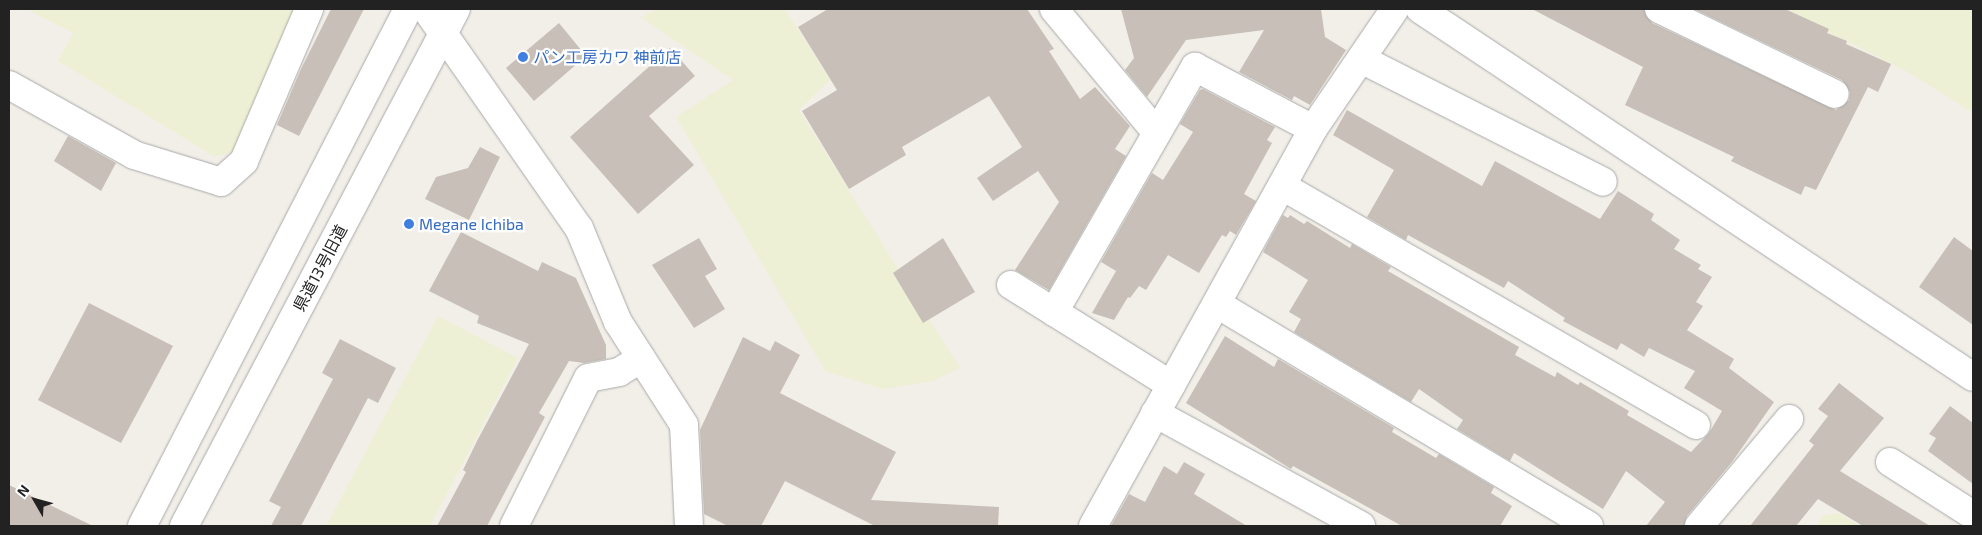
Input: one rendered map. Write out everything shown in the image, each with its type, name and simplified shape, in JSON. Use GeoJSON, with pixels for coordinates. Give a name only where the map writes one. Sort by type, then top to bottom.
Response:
{"type":"FeatureCollection","features":[{"type":"Feature","properties":{"kind":"street"},"geometry":{"type":"LineString","coordinates":[[9,85],[134,155],[221,182],[244,161],[310,9]]}},
{"type":"Feature","properties":{"kind":"street"},"geometry":{"type":"LineString","coordinates":[[142,526],[408,9]]}},
{"type":"Feature","properties":{"kind":"street"},"geometry":{"type":"LineString","coordinates":[[426,9],[450,20],[579,228],[618,322],[684,425],[690,526]]}},
{"type":"Feature","properties":{"kind":"street"},"geometry":{"type":"LineString","coordinates":[[1054,9],[1156,132]]}},
{"type":"Feature","properties":{"kind":"street"},"geometry":{"type":"LineString","coordinates":[[1093,526],[1313,129],[1395,9]]}},
{"type":"Feature","properties":{"kind":"street"},"geometry":{"type":"LineString","coordinates":[[1420,9],[1973,377]]}},
{"type":"Feature","properties":{"kind":"street"},"geometry":{"type":"LineString","coordinates":[[1659,9],[1836,94]]}},
{"type":"Feature","properties":{"kind":"street","name":"県道13号旧道"},"geometry":{"type":"LineString","coordinates":[[184,526],[450,20]]}},
{"type":"Feature","properties":{"kind":"street"},"geometry":{"type":"LineString","coordinates":[[1361,59],[1603,182]]}},
{"type":"Feature","properties":{"kind":"street"},"geometry":{"type":"LineString","coordinates":[[1054,312],[1195,67],[1313,129]]}},
{"type":"Feature","properties":{"kind":"street"},"geometry":{"type":"LineString","coordinates":[[1282,186],[1696,425]]}},
{"type":"Feature","properties":{"kind":"street"},"geometry":{"type":"LineString","coordinates":[[1010,284],[1171,385]]}},
{"type":"Feature","properties":{"kind":"street"},"geometry":{"type":"LineString","coordinates":[[1217,304],[1588,526]]}},
{"type":"Feature","properties":{"kind":"street"},"geometry":{"type":"LineString","coordinates":[[514,526],[588,378],[619,372],[641,359]]}},
{"type":"Feature","properties":{"kind":"street"},"geometry":{"type":"LineString","coordinates":[[1155,413],[1361,526]]}},
{"type":"Feature","properties":{"kind":"street"},"geometry":{"type":"LineString","coordinates":[[1699,526],[1790,419]]}},
{"type":"Feature","properties":{"kind":"street"},"geometry":{"type":"LineString","coordinates":[[1890,462],[1973,514]]}},
{"type":"Feature","properties":{"kind":"green space"},"geometry":{"type":"Polygon","coordinates":[[[26,9],[294,9],[238,150],[215,157],[58,61],[73,33],[26,9]]]}},
{"type":"Feature","properties":{"kind":"green space"},"geometry":{"type":"Polygon","coordinates":[[[658,9],[785,9],[830,80],[799,110],[960,368],[933,381],[883,389],[825,371],[676,117],[733,80],[640,17],[658,9]]]}},
{"type":"Feature","properties":{"kind":"green space"},"geometry":{"type":"Polygon","coordinates":[[[1788,9],[1973,9],[1973,113],[1906,71],[1791,14],[1788,9]]]}},
{"type":"Feature","properties":{"kind":"green space"},"geometry":{"type":"Polygon","coordinates":[[[438,316],[518,358],[430,526],[326,526],[438,316]]]}},
{"type":"Feature","properties":{"kind":"green space"},"geometry":{"type":"Polygon","coordinates":[[[1838,513],[1860,526],[1817,526],[1823,516],[1838,513]]]}},
{"type":"Feature","properties":{"kind":"building"},"geometry":{"type":"Polygon","coordinates":[[[331,9],[364,9],[299,136],[277,125],[301,69],[331,9]]]}},
{"type":"Feature","properties":{"kind":"building"},"geometry":{"type":"Polygon","coordinates":[[[828,9],[1027,9],[1054,49],[1049,51],[1080,99],[1095,87],[1130,126],[1115,149],[1126,156],[1049,290],[1015,270],[1059,202],[1038,171],[993,201],[977,178],[1022,147],[989,96],[902,147],[906,155],[849,189],[802,111],[837,90],[798,27],[828,9]]]}},
{"type":"Feature","properties":{"kind":"building"},"geometry":{"type":"Polygon","coordinates":[[[1121,9],[1321,9],[1325,37],[1346,50],[1310,105],[1294,96],[1292,100],[1239,72],[1264,30],[1186,40],[1147,97],[1125,70],[1134,58],[1121,9]]]}},
{"type":"Feature","properties":{"kind":"building"},"geometry":{"type":"Polygon","coordinates":[[[1532,9],[1644,9],[1652,23],[1836,110],[1849,100],[1850,92],[1842,80],[1694,9],[1785,9],[1829,29],[1827,33],[1847,41],[1846,44],[1891,64],[1878,92],[1868,87],[1816,190],[1805,186],[1801,195],[1731,161],[1734,157],[1625,105],[1643,67],[1532,9]]]}},
{"type":"Feature","properties":{"kind":"building"},"geometry":{"type":"Polygon","coordinates":[[[559,23],[586,56],[534,101],[506,68],[559,23]]]}},
{"type":"Feature","properties":{"kind":"building"},"geometry":{"type":"Polygon","coordinates":[[[670,48],[695,76],[649,116],[694,165],[638,214],[570,137],[670,48]]]}},
{"type":"Feature","properties":{"kind":"building"},"geometry":{"type":"Polygon","coordinates":[[[1203,89],[1275,127],[1267,140],[1272,143],[1244,194],[1256,201],[1236,235],[1230,231],[1226,237],[1222,235],[1199,273],[1168,255],[1146,290],[1139,286],[1130,298],[1128,297],[1114,320],[1092,313],[1116,271],[1101,262],[1152,173],[1163,180],[1193,132],[1180,124],[1200,90],[1203,89]]]}},
{"type":"Feature","properties":{"kind":"building"},"geometry":{"type":"Polygon","coordinates":[[[1347,110],[1482,186],[1495,161],[1600,219],[1618,191],[1654,214],[1651,220],[1680,240],[1674,249],[1701,265],[1698,269],[1712,277],[1696,302],[1703,306],[1687,330],[1734,359],[1729,368],[1774,402],[1732,462],[1687,516],[1684,526],[1646,526],[1665,502],[1626,471],[1603,509],[1514,453],[1510,461],[1457,429],[1463,420],[1419,389],[1411,402],[1294,332],[1301,319],[1289,312],[1308,280],[1263,252],[1283,215],[1288,218],[1290,215],[1304,224],[1307,221],[1350,248],[1352,244],[1391,267],[1388,271],[1519,347],[1515,355],[1555,377],[1557,372],[1578,385],[1580,382],[1629,411],[1627,415],[1691,452],[1709,433],[1722,411],[1684,388],[1695,371],[1649,348],[1644,357],[1621,343],[1617,350],[1563,321],[1565,318],[1508,281],[1504,288],[1408,235],[1406,240],[1367,217],[1394,170],[1333,135],[1347,110]]]}},
{"type":"Feature","properties":{"kind":"building"},"geometry":{"type":"Polygon","coordinates":[[[68,136],[116,163],[101,191],[54,161],[68,136]]]}},
{"type":"Feature","properties":{"kind":"building"},"geometry":{"type":"Polygon","coordinates":[[[480,147],[500,157],[469,220],[425,199],[436,177],[468,168],[480,147]]]}},
{"type":"Feature","properties":{"kind":"building"},"geometry":{"type":"Polygon","coordinates":[[[461,232],[538,271],[542,262],[576,278],[606,345],[606,359],[584,363],[569,361],[539,413],[545,417],[487,526],[437,526],[466,472],[463,470],[477,441],[529,344],[477,323],[479,316],[429,291],[461,232]]]}},
{"type":"Feature","properties":{"kind":"building"},"geometry":{"type":"Polygon","coordinates":[[[1954,237],[1973,251],[1973,325],[1919,287],[1954,237]]]}},
{"type":"Feature","properties":{"kind":"building"},"geometry":{"type":"Polygon","coordinates":[[[699,238],[717,269],[705,276],[725,309],[694,328],[652,265],[699,238]]]}},
{"type":"Feature","properties":{"kind":"building"},"geometry":{"type":"Polygon","coordinates":[[[943,238],[975,292],[923,323],[893,273],[943,238]]]}},
{"type":"Feature","properties":{"kind":"building"},"geometry":{"type":"Polygon","coordinates":[[[89,303],[173,346],[121,443],[38,400],[89,303]]]}},
{"type":"Feature","properties":{"kind":"building"},"geometry":{"type":"Polygon","coordinates":[[[1225,336],[1274,367],[1278,359],[1394,428],[1392,432],[1436,458],[1439,454],[1494,487],[1491,493],[1512,506],[1500,526],[1402,526],[1293,466],[1291,469],[1186,403],[1225,336]]]}},
{"type":"Feature","properties":{"kind":"building"},"geometry":{"type":"Polygon","coordinates":[[[743,337],[770,351],[775,341],[800,355],[780,393],[896,452],[871,500],[999,507],[998,526],[875,526],[785,481],[761,526],[728,526],[704,514],[700,430],[743,337]]]}},
{"type":"Feature","properties":{"kind":"building"},"geometry":{"type":"Polygon","coordinates":[[[340,339],[396,368],[378,403],[368,398],[301,526],[271,526],[281,507],[269,501],[333,379],[322,373],[340,339]]]}},
{"type":"Feature","properties":{"kind":"building"},"geometry":{"type":"Polygon","coordinates":[[[1839,383],[1884,418],[1840,471],[1930,526],[1863,526],[1818,499],[1796,526],[1750,526],[1814,445],[1809,441],[1828,416],[1818,409],[1839,383]]]}},
{"type":"Feature","properties":{"kind":"building"},"geometry":{"type":"Polygon","coordinates":[[[1950,406],[1973,423],[1973,484],[1928,451],[1936,438],[1929,434],[1950,406]]]}},
{"type":"Feature","properties":{"kind":"building"},"geometry":{"type":"Polygon","coordinates":[[[1184,462],[1205,474],[1194,494],[1247,526],[1111,526],[1129,494],[1145,502],[1164,466],[1177,474],[1184,462]]]}},
{"type":"Feature","properties":{"kind":"building"},"geometry":{"type":"Polygon","coordinates":[[[9,485],[93,526],[9,526],[9,485]]]}},
{"type":"Feature","properties":{"kind":"place","name":"パン工房カワ 神前店"},"geometry":{"type":"Point","coordinates":[523,57]}},
{"type":"Feature","properties":{"kind":"place","name":"Megane Ichiba"},"geometry":{"type":"Point","coordinates":[409,224]}}]}
